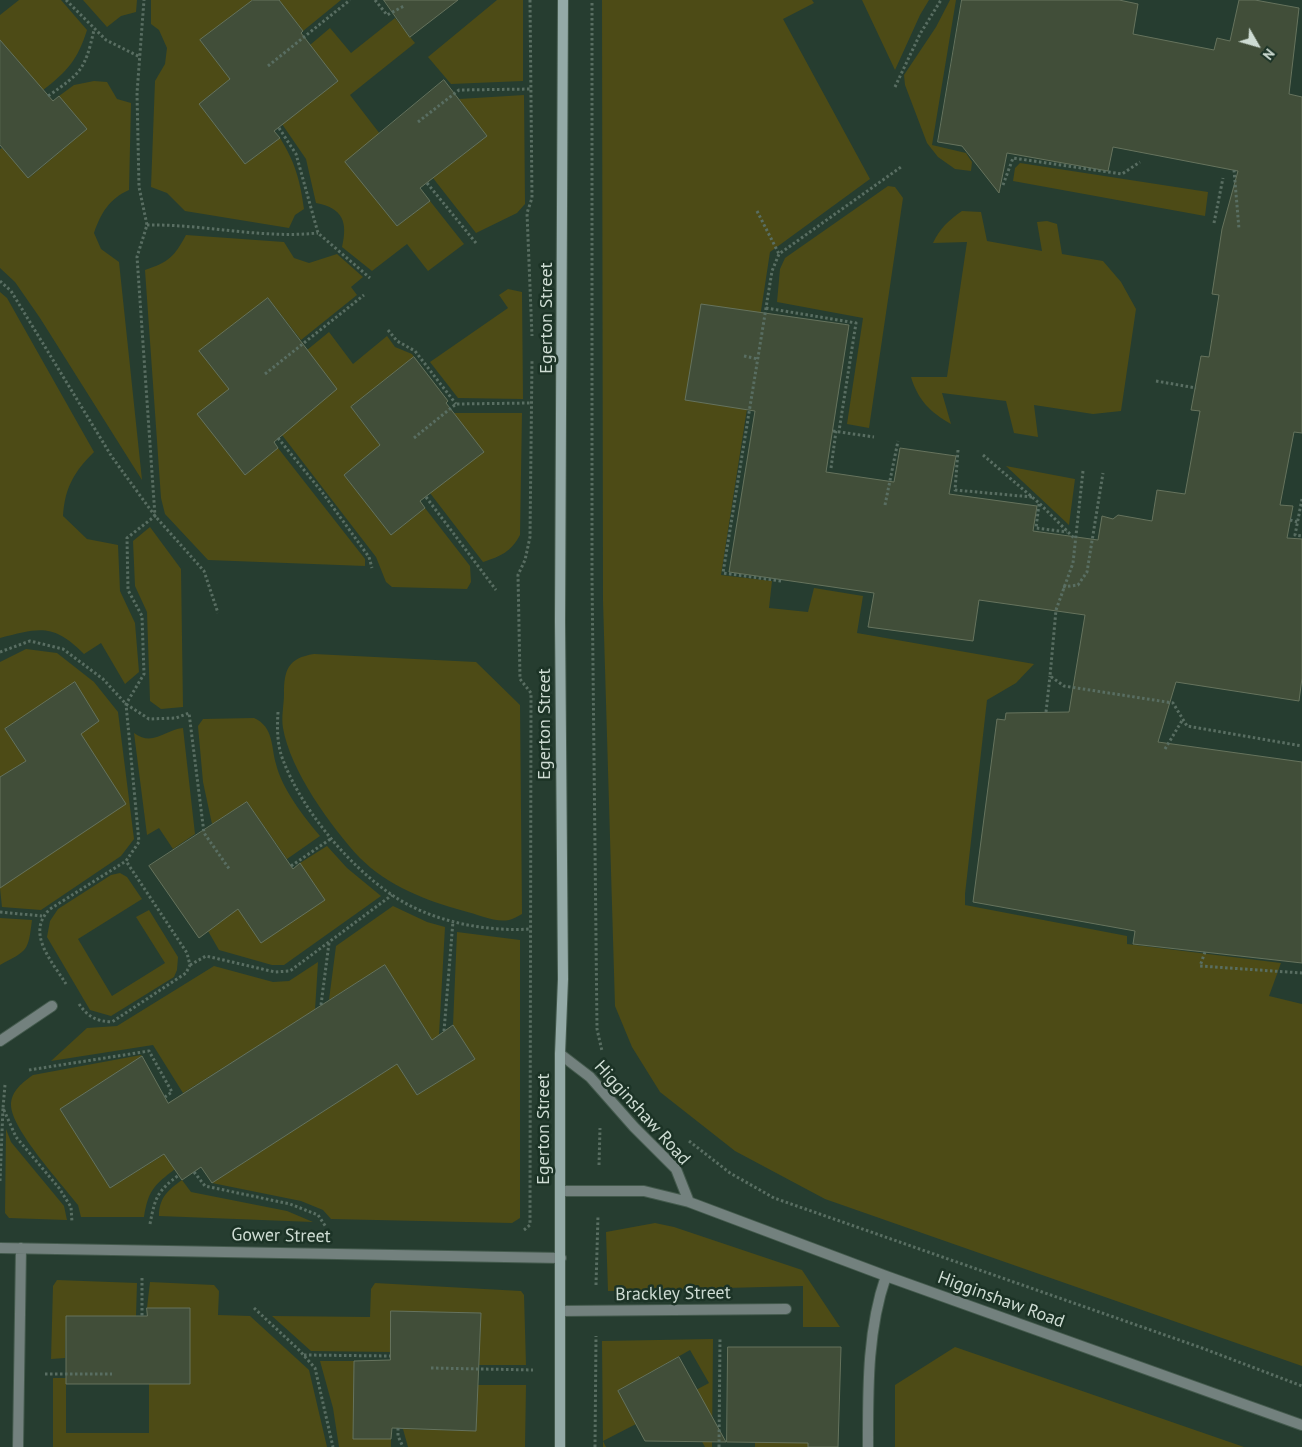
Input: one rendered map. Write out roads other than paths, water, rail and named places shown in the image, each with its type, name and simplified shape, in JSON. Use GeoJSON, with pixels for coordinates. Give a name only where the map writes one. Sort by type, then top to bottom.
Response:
{"type":"FeatureCollection","features":[{"type":"Feature","properties":{"kind":"street","name":"Egerton Street"},"geometry":{"type":"LineString","coordinates":[[560,1447],[560,1054],[563,979],[560,611],[563,0]]}},
{"type":"Feature","properties":{"kind":"street"},"geometry":{"type":"LineString","coordinates":[[0,1041],[52,1006]]}},
{"type":"Feature","properties":{"kind":"street","name":"Higginshaw Road"},"geometry":{"type":"LineString","coordinates":[[560,1054],[590,1077],[634,1127],[676,1169],[689,1202]]}},
{"type":"Feature","properties":{"kind":"street","name":"Higginshaw Road"},"geometry":{"type":"LineString","coordinates":[[561,1191],[644,1191],[689,1202],[886,1276],[1302,1425]]}},
{"type":"Feature","properties":{"kind":"street","name":"Gower Street"},"geometry":{"type":"LineString","coordinates":[[0,1248],[561,1258]]}},
{"type":"Feature","properties":{"kind":"street"},"geometry":{"type":"LineString","coordinates":[[18,1447],[21,1248]]}},
{"type":"Feature","properties":{"kind":"street"},"geometry":{"type":"LineString","coordinates":[[868,1447],[868,1371],[878,1298],[886,1276]]}},
{"type":"Feature","properties":{"kind":"street","name":"Brackley Street"},"geometry":{"type":"LineString","coordinates":[[561,1311],[786,1309]]}}]}
